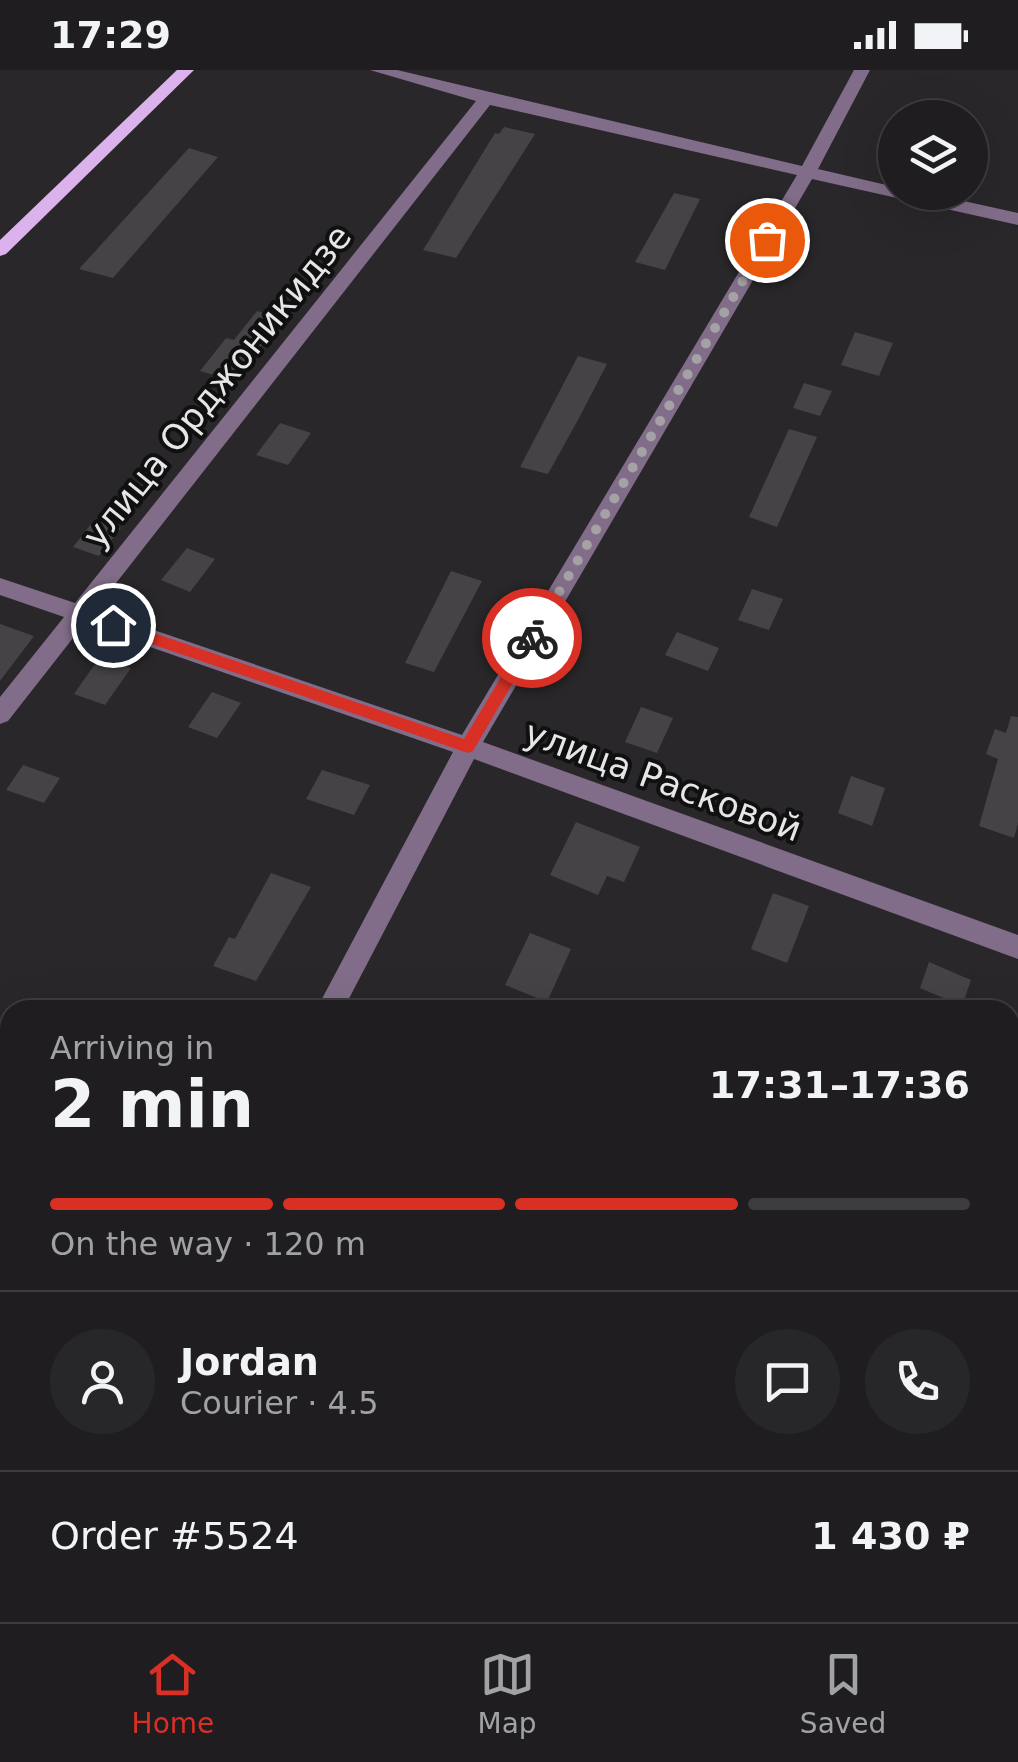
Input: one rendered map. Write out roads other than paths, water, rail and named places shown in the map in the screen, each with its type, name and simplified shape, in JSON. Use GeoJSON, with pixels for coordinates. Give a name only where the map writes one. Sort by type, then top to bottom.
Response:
{"type":"FeatureCollection","features":[{"type":"Feature","properties":{"kind":"main road"},"geometry":{"type":"LineString","coordinates":[[0,250],[186,70]]}},
{"type":"Feature","properties":{"kind":"street"},"geometry":{"type":"LineString","coordinates":[[378,70],[486,99],[878,188]]}},
{"type":"Feature","properties":{"kind":"street"},"geometry":{"type":"LineString","coordinates":[[335,1000],[468,747],[807,173],[862,70]]}},
{"type":"Feature","properties":{"kind":"street","name":"улица Орджоникидзе"},"geometry":{"type":"LineString","coordinates":[[0,714],[486,99]]}},
{"type":"Feature","properties":{"kind":"street"},"geometry":{"type":"LineString","coordinates":[[977,210],[1018,219]]}},
{"type":"Feature","properties":{"kind":"street","name":"улица Расковой"},"geometry":{"type":"LineString","coordinates":[[0,586],[468,747],[1018,947]]}}]}
